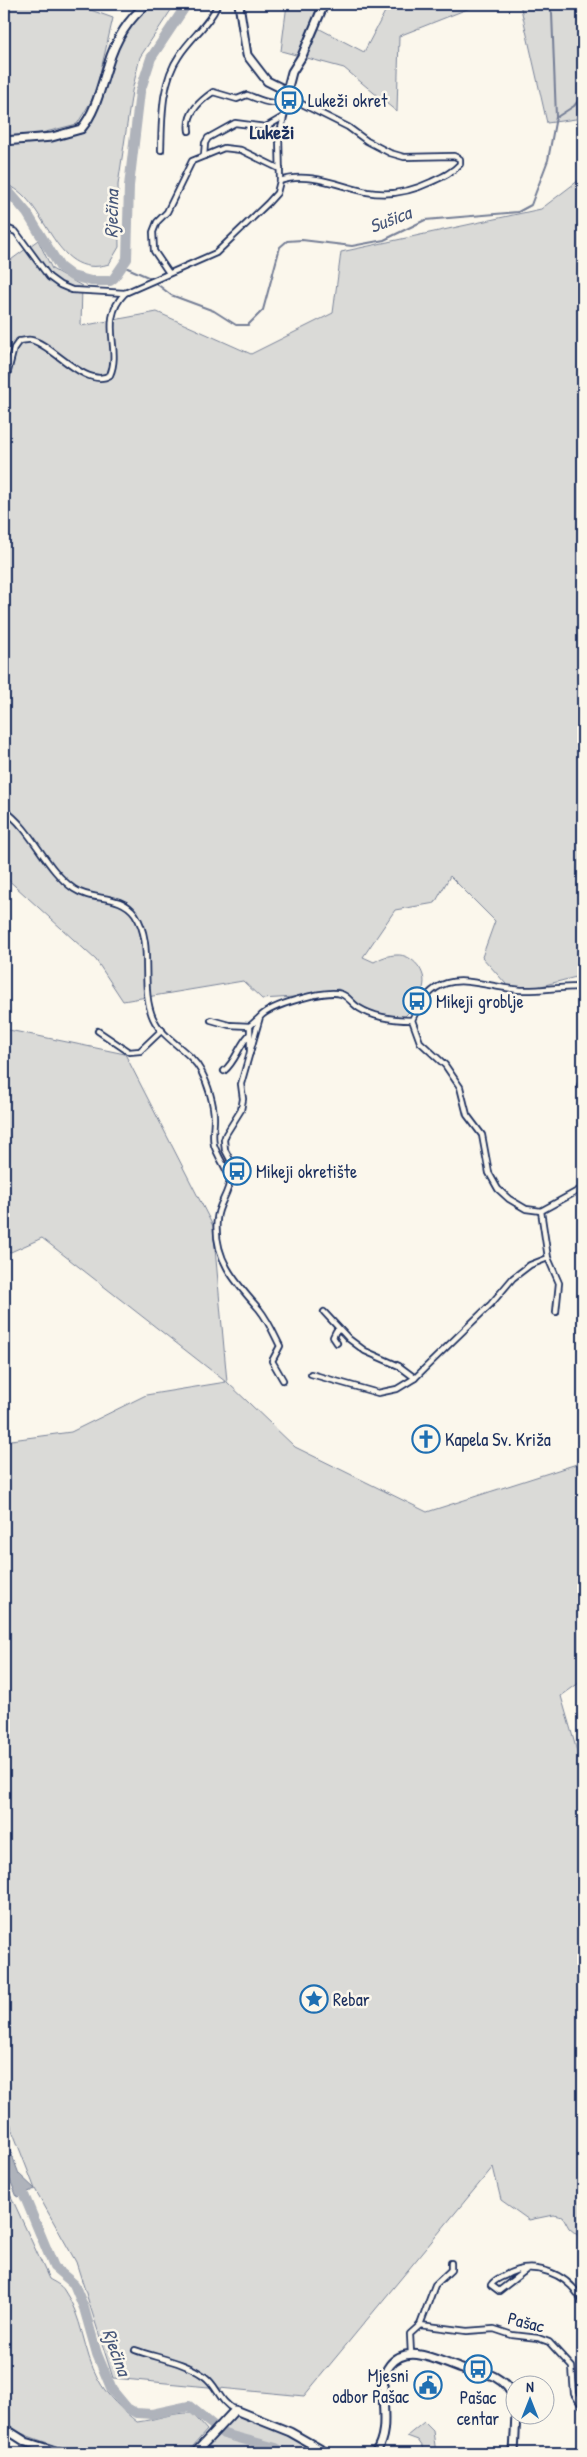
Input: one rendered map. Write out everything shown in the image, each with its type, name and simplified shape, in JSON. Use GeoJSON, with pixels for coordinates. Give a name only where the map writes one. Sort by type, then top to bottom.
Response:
{"type":"FeatureCollection","features":[{"type":"Feature","properties":{"kind":"main road"},"geometry":{"type":"LineString","coordinates":[[4,141],[52,137],[81,129],[98,98],[108,63],[121,34],[135,14],[147,4]]}},
{"type":"Feature","properties":{"kind":"main road"},"geometry":{"type":"LineString","coordinates":[[239,4],[247,55],[267,81],[287,94],[292,72],[302,56],[324,4]]}},
{"type":"Feature","properties":{"kind":"main road"},"geometry":{"type":"LineString","coordinates":[[375,2453],[380,2445],[383,2434],[385,2414],[383,2381],[385,2371],[395,2359],[411,2354],[464,2370],[490,2374],[504,2385]]}},
{"type":"Feature","properties":{"kind":"main road"},"geometry":{"type":"LineString","coordinates":[[197,2450],[231,2412],[290,2432],[327,2453]]}},
{"type":"Feature","properties":{"kind":"main road"},"geometry":{"type":"LineString","coordinates":[[514,2453],[515,2424]]}},
{"type":"Feature","properties":{"kind":"main road"},"geometry":{"type":"LineString","coordinates":[[4,2428],[26,2442],[62,2453]]}},
{"type":"Feature","properties":{"kind":"street"},"geometry":{"type":"LineString","coordinates":[[161,150],[166,89],[177,58],[190,40],[206,26],[218,4]]}},
{"type":"Feature","properties":{"kind":"street"},"geometry":{"type":"LineString","coordinates":[[189,131],[189,117],[202,100],[214,92],[238,99],[247,95],[271,103],[284,102],[287,94]]}},
{"type":"Feature","properties":{"kind":"street"},"geometry":{"type":"LineString","coordinates":[[4,387],[14,348],[19,341],[32,340],[82,372],[97,379],[110,375],[114,360],[110,336],[111,321],[119,299],[125,293],[216,254],[268,204],[277,192],[280,181],[279,136],[287,94]]}},
{"type":"Feature","properties":{"kind":"street"},"geometry":{"type":"LineString","coordinates":[[280,181],[300,177],[367,192],[393,193],[409,191],[429,183],[451,173],[460,164],[460,159],[454,156],[412,158],[390,153],[366,141],[348,127],[287,94]]}},
{"type":"Feature","properties":{"kind":"street"},"geometry":{"type":"LineString","coordinates":[[204,156],[205,143],[224,128],[235,123],[266,127],[284,116]]}},
{"type":"Feature","properties":{"kind":"street"},"geometry":{"type":"LineString","coordinates":[[169,273],[154,251],[152,232],[156,222],[167,212],[192,161],[224,148],[241,150],[280,169]]}},
{"type":"Feature","properties":{"kind":"street"},"geometry":{"type":"LineString","coordinates":[[4,227],[16,232],[38,265],[60,285],[72,290],[125,293]]}},
{"type":"Feature","properties":{"kind":"street"},"geometry":{"type":"LineString","coordinates":[[4,810],[21,825],[40,852],[72,888],[82,894],[124,904],[137,917],[143,939],[149,1004],[153,1019],[162,1030],[191,1056],[201,1070],[212,1103],[214,1144],[230,1179]]}},
{"type":"Feature","properties":{"kind":"street"},"geometry":{"type":"LineString","coordinates":[[583,987],[521,990],[471,981],[448,982],[425,995],[412,1020],[420,1042],[449,1069],[460,1087],[467,1115],[482,1135],[489,1173],[498,1189],[509,1199],[526,1209],[541,1211],[583,1188]]}},
{"type":"Feature","properties":{"kind":"street"},"geometry":{"type":"LineString","coordinates":[[211,1020],[230,1025],[250,1026],[264,1012],[278,1006],[336,993],[347,997],[360,1009],[370,1014],[383,1018],[412,1020]]}},
{"type":"Feature","properties":{"kind":"street"},"geometry":{"type":"LineString","coordinates":[[260,1017],[241,1084],[243,1099],[241,1110],[224,1140],[225,1150],[235,1169],[234,1177],[230,1179],[217,1219],[219,1248],[226,1270],[245,1296],[260,1310],[280,1346],[272,1361],[283,1380]]}},
{"type":"Feature","properties":{"kind":"street"},"geometry":{"type":"LineString","coordinates":[[250,1026],[250,1056]]}},
{"type":"Feature","properties":{"kind":"street"},"geometry":{"type":"LineString","coordinates":[[98,1031],[129,1052],[135,1052],[140,1051],[162,1030]]}},
{"type":"Feature","properties":{"kind":"street"},"geometry":{"type":"LineString","coordinates":[[224,1071],[233,1064],[238,1049],[250,1035]]}},
{"type":"Feature","properties":{"kind":"street"},"geometry":{"type":"LineString","coordinates":[[580,1086],[583,1078]]}},
{"type":"Feature","properties":{"kind":"street"},"geometry":{"type":"LineString","coordinates":[[541,1211],[548,1258],[559,1283],[556,1312]]}},
{"type":"Feature","properties":{"kind":"street"},"geometry":{"type":"LineString","coordinates":[[311,1374],[378,1393],[390,1392],[415,1378],[491,1304],[513,1278],[530,1265],[548,1258]]}},
{"type":"Feature","properties":{"kind":"street"},"geometry":{"type":"LineString","coordinates":[[324,1312],[340,1330],[366,1351],[399,1366],[415,1378]]}},
{"type":"Feature","properties":{"kind":"street"},"geometry":{"type":"LineString","coordinates":[[337,1343],[333,1336],[336,1331],[340,1330]]}},
{"type":"Feature","properties":{"kind":"street"},"geometry":{"type":"LineString","coordinates":[[411,2354],[410,2334],[420,2324],[435,2285],[451,2270],[451,2263]]}},
{"type":"Feature","properties":{"kind":"street","name":"Pašac"},"geometry":{"type":"LineString","coordinates":[[526,2270],[499,2291],[491,2285],[512,2271],[532,2268],[543,2270],[560,2276],[574,2288],[583,2303]]}},
{"type":"Feature","properties":{"kind":"street","name":"Pašac"},"geometry":{"type":"LineString","coordinates":[[420,2324],[461,2330],[494,2328],[512,2335],[538,2338],[549,2342],[572,2367],[574,2394],[583,2407]]}},
{"type":"Feature","properties":{"kind":"street"},"geometry":{"type":"LineString","coordinates":[[135,2350],[203,2375],[215,2386],[223,2403],[231,2412]]}},
{"type":"Feature","properties":{"kind":"shaded area"},"geometry":{"type":"Polygon","coordinates":[[[4,4],[74,4],[113,18],[95,95],[77,124],[22,138],[4,137],[4,4]]]}},
{"type":"Feature","properties":{"kind":"shaded area"},"geometry":{"type":"Polygon","coordinates":[[[149,4],[175,4],[140,57],[132,91],[118,185],[119,247],[109,264],[90,266],[74,261],[51,235],[31,204],[19,191],[4,184],[4,143],[46,142],[84,133],[99,103],[111,57],[137,15],[149,4]]]}},
{"type":"Feature","properties":{"kind":"shaded area"},"geometry":{"type":"Polygon","coordinates":[[[287,4],[326,4],[318,28],[364,52],[389,4],[480,4],[399,36],[397,112],[344,68],[281,51],[287,4]]]}},
{"type":"Feature","properties":{"kind":"shaded area"},"geometry":{"type":"Polygon","coordinates":[[[520,4],[583,4],[583,118],[547,123],[520,4]]]}},
{"type":"Feature","properties":{"kind":"shaded area"},"geometry":{"type":"Polygon","coordinates":[[[583,177],[583,959],[576,977],[514,993],[482,957],[495,921],[450,876],[435,903],[395,910],[363,957],[374,962],[388,956],[403,955],[418,965],[423,976],[423,988],[415,1006],[405,1016],[384,1016],[371,1012],[362,1008],[349,994],[338,989],[294,997],[262,999],[243,981],[123,1001],[96,960],[4,876],[4,265],[38,240],[52,269],[82,286],[81,326],[157,312],[251,354],[333,313],[341,252],[541,209],[583,177]]]}},
{"type":"Feature","properties":{"kind":"shaded area"},"geometry":{"type":"Polygon","coordinates":[[[4,1029],[125,1054],[213,1226],[227,1382],[295,1447],[427,1512],[583,1462],[583,1680],[561,1696],[583,1772],[583,2240],[569,2228],[563,2217],[553,2215],[529,2220],[501,2200],[493,2167],[304,2396],[113,2378],[76,2262],[35,2189],[12,2130],[4,2094],[4,1441],[71,1432],[146,1395],[226,1382],[42,1238],[4,1255],[4,1029]]]}},
{"type":"Feature","properties":{"kind":"shaded area"},"geometry":{"type":"Polygon","coordinates":[[[4,2134],[19,2174],[35,2189],[17,2197],[4,2165],[4,2134]]]}},
{"type":"Feature","properties":{"kind":"shaded area"},"geometry":{"type":"Polygon","coordinates":[[[4,2181],[49,2279],[64,2290],[70,2300],[93,2368],[106,2391],[137,2422],[192,2413],[207,2430],[187,2453],[72,2453],[21,2433],[4,2423],[4,2181]]]}},
{"type":"Feature","properties":{"kind":"shaded area"},"geometry":{"type":"Polygon","coordinates":[[[236,2415],[277,2431],[316,2453],[202,2453],[236,2415]]]}},
{"type":"Feature","properties":{"kind":"shaded area"},"geometry":{"type":"Polygon","coordinates":[[[424,2422],[433,2431],[436,2453],[427,2453],[418,2440],[407,2436],[424,2422]]]}},
{"type":"Feature","properties":{"kind":"waterway","name":"Rječina"},"geometry":{"type":"LineString","coordinates":[[4,186],[27,213],[60,267],[72,276],[91,281],[110,281],[114,278],[127,259],[129,186],[140,92],[151,58],[187,4]]}},
{"type":"Feature","properties":{"kind":"waterway","name":"Sušica"},"geometry":{"type":"LineString","coordinates":[[123,266],[148,277],[171,295],[214,311],[236,325],[248,325],[263,310],[280,247],[287,241],[302,240],[352,246],[384,240],[425,220],[518,212],[531,205],[548,160],[556,117],[552,13],[547,4]]}},
{"type":"Feature","properties":{"kind":"waterway"},"geometry":{"type":"LineString","coordinates":[[557,117],[574,106],[583,95]]}},
{"type":"Feature","properties":{"kind":"waterway","name":"Rječina"},"geometry":{"type":"LineString","coordinates":[[19,2183],[54,2267],[74,2284],[84,2308],[97,2354],[112,2390],[127,2408],[136,2413],[152,2414],[189,2406],[224,2434],[276,2448],[285,2453]]}},
{"type":"Feature","properties":{"kind":"place","name":"Lukeži okret"},"geometry":{"type":"Point","coordinates":[289,100]}},
{"type":"Feature","properties":{"kind":"place","name":"Mikeji groblje"},"geometry":{"type":"Point","coordinates":[417,1001]}},
{"type":"Feature","properties":{"kind":"place","name":"Mikeji okretište"},"geometry":{"type":"Point","coordinates":[237,1171]}},
{"type":"Feature","properties":{"kind":"place","name":"Kapela Sv. Križa"},"geometry":{"type":"Point","coordinates":[426,1439]}},
{"type":"Feature","properties":{"kind":"place","name":"Rebar"},"geometry":{"type":"Point","coordinates":[314,1999]}},
{"type":"Feature","properties":{"kind":"place","name":"Pašac centar"},"geometry":{"type":"Point","coordinates":[478,2369]}},
{"type":"Feature","properties":{"kind":"place","name":"Mjesni odbor Pašac"},"geometry":{"type":"Point","coordinates":[428,2385]}},
{"type":"Feature","properties":{"kind":"district","name":"Lukeži"},"geometry":{"type":"Point","coordinates":[272,131]}}]}
